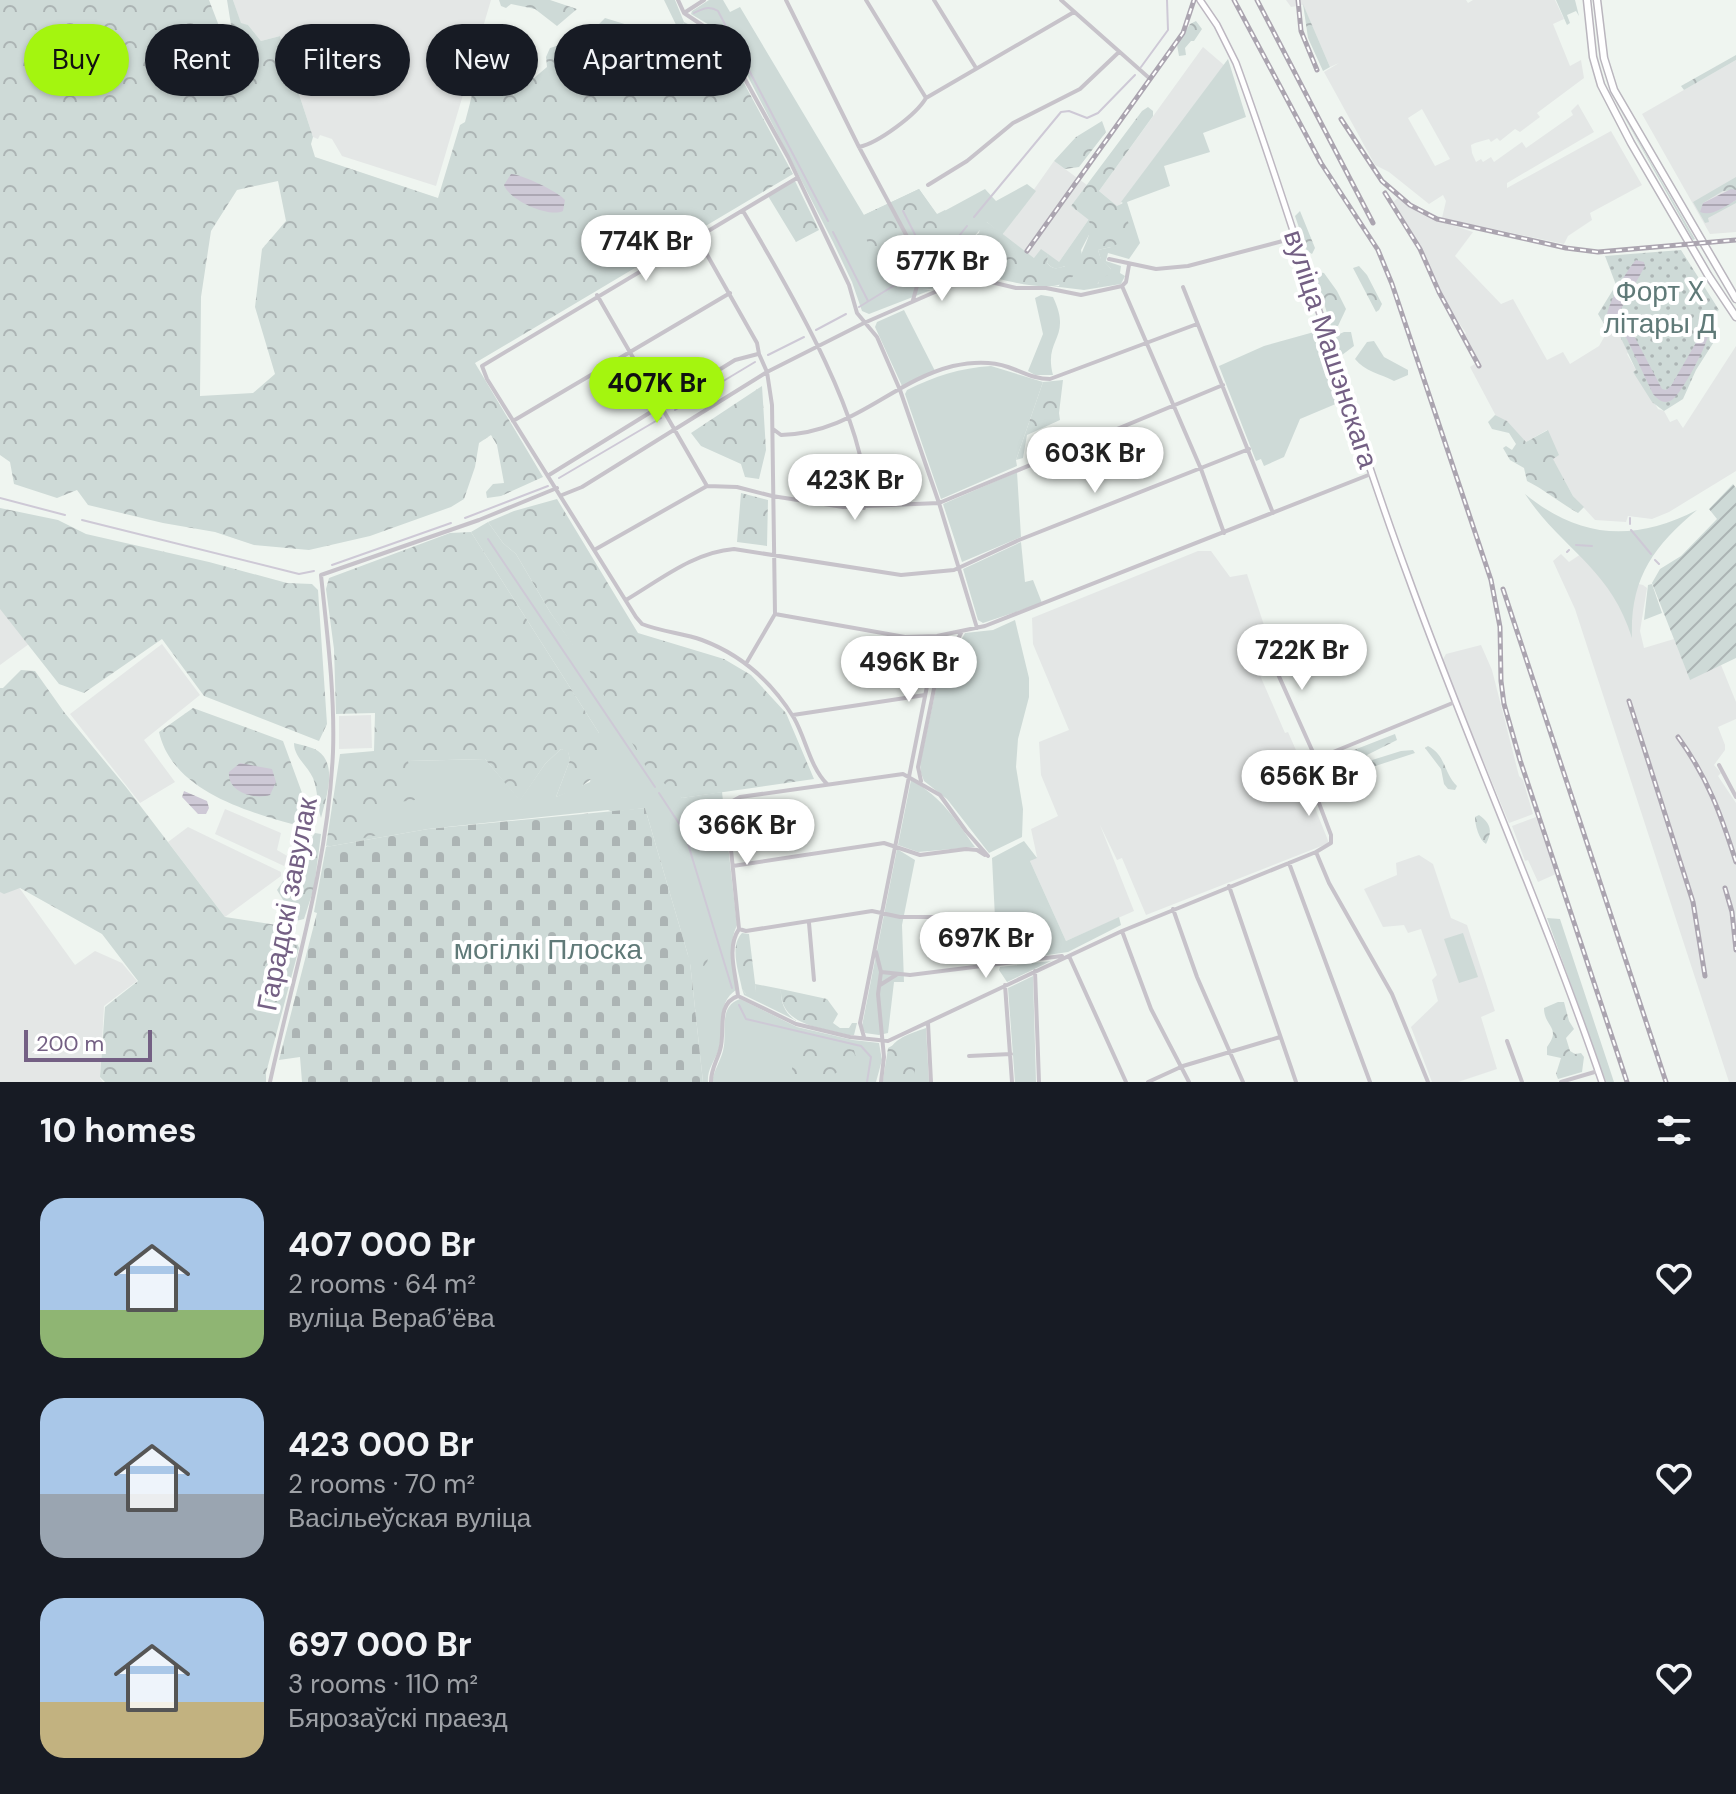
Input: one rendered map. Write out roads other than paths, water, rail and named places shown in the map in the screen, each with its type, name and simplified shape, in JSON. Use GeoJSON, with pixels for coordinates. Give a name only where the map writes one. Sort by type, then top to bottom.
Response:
{"type":"FeatureCollection","features":[{"type":"Feature","properties":{"kind":"main road","name":"вуліца Машэнскага"},"geometry":{"type":"LineString","coordinates":[[1200,0],[1236,63],[1371,474],[1455,702],[1571,995],[1602,1082]]}},
{"type":"Feature","properties":{"kind":"main road"},"geometry":{"type":"LineString","coordinates":[[1587,0],[1593,57],[1601,85],[1631,143],[1736,317]]}},
{"type":"Feature","properties":{"kind":"main road"},"geometry":{"type":"LineString","coordinates":[[1597,0],[1604,58],[1611,81],[1643,143],[1736,299]]}},
{"type":"Feature","properties":{"kind":"main road"},"geometry":{"type":"LineString","coordinates":[[1601,85],[1611,81]]}},
{"type":"Feature","properties":{"kind":"street"},"geometry":{"type":"LineString","coordinates":[[678,0],[684,13],[721,40],[761,107],[849,285],[857,313],[877,337],[900,390],[939,503],[977,628]]}},
{"type":"Feature","properties":{"kind":"street"},"geometry":{"type":"LineString","coordinates":[[684,13],[704,0]]}},
{"type":"Feature","properties":{"kind":"street"},"geometry":{"type":"LineString","coordinates":[[786,0],[918,257],[921,272],[913,300]]}},
{"type":"Feature","properties":{"kind":"street"},"geometry":{"type":"LineString","coordinates":[[866,0],[926,98]]}},
{"type":"Feature","properties":{"kind":"street"},"geometry":{"type":"LineString","coordinates":[[934,0],[976,68]]}},
{"type":"Feature","properties":{"kind":"street"},"geometry":{"type":"LineString","coordinates":[[1061,0],[1148,77]]}},
{"type":"Feature","properties":{"kind":"street"},"geometry":{"type":"LineString","coordinates":[[859,147],[869,145],[896,126],[921,107],[926,98],[1074,12]]}},
{"type":"Feature","properties":{"kind":"street"},"geometry":{"type":"LineString","coordinates":[[928,185],[967,161],[1013,123],[1080,89],[1119,52]]}},
{"type":"Feature","properties":{"kind":"street"},"geometry":{"type":"LineString","coordinates":[[797,178],[482,366],[513,421],[642,624],[702,640],[747,662],[792,715],[820,777],[827,784]]}},
{"type":"Feature","properties":{"kind":"street"},"geometry":{"type":"LineString","coordinates":[[743,210],[818,346],[863,466],[864,508]]}},
{"type":"Feature","properties":{"kind":"street"},"geometry":{"type":"LineString","coordinates":[[697,237],[757,343],[767,372],[773,429],[775,614],[747,662]]}},
{"type":"Feature","properties":{"kind":"street"},"geometry":{"type":"LineString","coordinates":[[1109,259],[1156,269],[1188,266],[1294,238]]}},
{"type":"Feature","properties":{"kind":"street"},"geometry":{"type":"LineString","coordinates":[[562,495],[582,487],[767,372],[913,300],[960,281],[987,281],[1016,288],[1046,288],[1081,295],[1122,286],[1126,282],[1129,265]]}},
{"type":"Feature","properties":{"kind":"street"},"geometry":{"type":"LineString","coordinates":[[1122,286],[1201,469],[1224,533]]}},
{"type":"Feature","properties":{"kind":"street"},"geometry":{"type":"LineString","coordinates":[[1183,287],[1273,513]]}},
{"type":"Feature","properties":{"kind":"street"},"geometry":{"type":"LineString","coordinates":[[513,421],[730,293]]}},
{"type":"Feature","properties":{"kind":"street"},"geometry":{"type":"LineString","coordinates":[[597,295],[707,486]]}},
{"type":"Feature","properties":{"kind":"street"},"geometry":{"type":"LineString","coordinates":[[773,429],[777,434],[786,435],[819,430],[848,420],[941,370],[969,364],[990,363],[1039,379],[1050,379],[1197,324]]}},
{"type":"Feature","properties":{"kind":"street"},"geometry":{"type":"LineString","coordinates":[[549,475],[735,360],[759,354]]}},
{"type":"Feature","properties":{"kind":"street"},"geometry":{"type":"LineString","coordinates":[[596,549],[707,486],[737,487],[772,496],[864,508],[939,503],[1223,385]]}},
{"type":"Feature","properties":{"kind":"street"},"geometry":{"type":"LineString","coordinates":[[626,600],[698,557],[716,550],[734,549],[901,575],[959,567],[1249,449]]}},
{"type":"Feature","properties":{"kind":"street"},"geometry":{"type":"LineString","coordinates":[[775,614],[905,637],[937,636],[977,628],[1043,606],[1371,474]]}},
{"type":"Feature","properties":{"kind":"street","name":"Гарадскі завулак"},"geometry":{"type":"LineString","coordinates":[[270,1082],[317,883],[328,808],[334,731],[321,575],[479,520],[557,488]]}},
{"type":"Feature","properties":{"kind":"street"},"geometry":{"type":"LineString","coordinates":[[922,783],[918,767],[935,684],[962,631]]}},
{"type":"Feature","properties":{"kind":"street"},"geometry":{"type":"LineString","coordinates":[[864,1037],[860,1023],[937,636]]}},
{"type":"Feature","properties":{"kind":"street"},"geometry":{"type":"LineString","coordinates":[[738,996],[796,1024],[850,1037],[888,1041],[1122,931],[1316,852],[1331,843],[1314,790],[1316,759],[1269,654],[1261,647]]}},
{"type":"Feature","properties":{"kind":"street"},"geometry":{"type":"LineString","coordinates":[[792,715],[925,695]]}},
{"type":"Feature","properties":{"kind":"street"},"geometry":{"type":"LineString","coordinates":[[1316,759],[1455,702]]}},
{"type":"Feature","properties":{"kind":"street"},"geometry":{"type":"LineString","coordinates":[[1719,765],[1736,797]]}},
{"type":"Feature","properties":{"kind":"street"},"geometry":{"type":"LineString","coordinates":[[733,866],[884,843],[920,855],[966,849],[988,856],[940,795],[909,776],[895,774],[778,791],[740,797],[729,803],[727,810],[739,929],[733,940],[738,996]]}},
{"type":"Feature","properties":{"kind":"street"},"geometry":{"type":"LineString","coordinates":[[815,786],[820,777]]}},
{"type":"Feature","properties":{"kind":"street"},"geometry":{"type":"LineString","coordinates":[[1316,852],[1329,883],[1392,994],[1428,1082]]}},
{"type":"Feature","properties":{"kind":"street"},"geometry":{"type":"LineString","coordinates":[[1289,863],[1370,1082]]}},
{"type":"Feature","properties":{"kind":"street"},"geometry":{"type":"LineString","coordinates":[[1229,886],[1296,1082]]}},
{"type":"Feature","properties":{"kind":"street"},"geometry":{"type":"LineString","coordinates":[[1173,909],[1197,977],[1243,1082]]}},
{"type":"Feature","properties":{"kind":"street"},"geometry":{"type":"LineString","coordinates":[[739,929],[746,931],[872,911],[882,915],[992,917]]}},
{"type":"Feature","properties":{"kind":"street"},"geometry":{"type":"LineString","coordinates":[[809,922],[814,980]]}},
{"type":"Feature","properties":{"kind":"street"},"geometry":{"type":"LineString","coordinates":[[1122,931],[1151,1009],[1189,1082]]}},
{"type":"Feature","properties":{"kind":"street"},"geometry":{"type":"LineString","coordinates":[[875,949],[881,972],[878,994],[884,1057],[881,1082]]}},
{"type":"Feature","properties":{"kind":"street"},"geometry":{"type":"LineString","coordinates":[[881,972],[898,975],[1069,956]]}},
{"type":"Feature","properties":{"kind":"street"},"geometry":{"type":"LineString","coordinates":[[1069,956],[1126,1082]]}},
{"type":"Feature","properties":{"kind":"street"},"geometry":{"type":"LineString","coordinates":[[1035,971],[1039,1082]]}},
{"type":"Feature","properties":{"kind":"street"},"geometry":{"type":"LineString","coordinates":[[880,985],[898,975]]}},
{"type":"Feature","properties":{"kind":"street"},"geometry":{"type":"LineString","coordinates":[[1005,985],[1012,1082]]}},
{"type":"Feature","properties":{"kind":"street"},"geometry":{"type":"LineString","coordinates":[[711,1082],[711,1070],[722,1047],[724,1011],[729,1001],[738,996]]}},
{"type":"Feature","properties":{"kind":"street"},"geometry":{"type":"LineString","coordinates":[[928,1023],[931,1082]]}},
{"type":"Feature","properties":{"kind":"street"},"geometry":{"type":"LineString","coordinates":[[1148,1082],[1183,1066],[1280,1037]]}},
{"type":"Feature","properties":{"kind":"street"},"geometry":{"type":"LineString","coordinates":[[1507,1041],[1522,1082]]}},
{"type":"Feature","properties":{"kind":"street"},"geometry":{"type":"LineString","coordinates":[[969,1056],[1011,1054]]}},
{"type":"Feature","properties":{"kind":"street"},"geometry":{"type":"LineString","coordinates":[[1561,1082],[1598,1071]]}},
{"type":"Feature","properties":{"kind":"waterway"},"geometry":{"type":"LineString","coordinates":[[1141,67],[1168,30],[1167,0]]}},
{"type":"Feature","properties":{"kind":"waterway"},"geometry":{"type":"LineString","coordinates":[[694,13],[709,8],[718,11],[828,221]]}},
{"type":"Feature","properties":{"kind":"waterway"},"geometry":{"type":"LineString","coordinates":[[974,217],[1061,112],[1069,111],[1087,118],[1098,113],[1135,75]]}},
{"type":"Feature","properties":{"kind":"waterway"},"geometry":{"type":"LineString","coordinates":[[903,211],[928,260]]}},
{"type":"Feature","properties":{"kind":"waterway"},"geometry":{"type":"LineString","coordinates":[[926,265],[955,241],[967,226]]}},
{"type":"Feature","properties":{"kind":"waterway"},"geometry":{"type":"LineString","coordinates":[[833,232],[868,301]]}},
{"type":"Feature","properties":{"kind":"waterway"},"geometry":{"type":"LineString","coordinates":[[859,307],[916,272]]}},
{"type":"Feature","properties":{"kind":"waterway"},"geometry":{"type":"LineString","coordinates":[[816,330],[846,314]]}},
{"type":"Feature","properties":{"kind":"waterway"},"geometry":{"type":"LineString","coordinates":[[768,355],[804,337]]}},
{"type":"Feature","properties":{"kind":"waterway"},"geometry":{"type":"LineString","coordinates":[[675,410],[755,362]]}},
{"type":"Feature","properties":{"kind":"waterway"},"geometry":{"type":"LineString","coordinates":[[559,478],[661,418]]}},
{"type":"Feature","properties":{"kind":"waterway"},"geometry":{"type":"LineString","coordinates":[[465,518],[548,486]]}},
{"type":"Feature","properties":{"kind":"waterway"},"geometry":{"type":"LineString","coordinates":[[0,498],[65,515]]}},
{"type":"Feature","properties":{"kind":"waterway"},"geometry":{"type":"LineString","coordinates":[[1630,518],[1630,524]]}},
{"type":"Feature","properties":{"kind":"waterway"},"geometry":{"type":"LineString","coordinates":[[82,520],[299,574],[314,571]]}},
{"type":"Feature","properties":{"kind":"waterway"},"geometry":{"type":"LineString","coordinates":[[332,565],[451,523]]}},
{"type":"Feature","properties":{"kind":"waterway"},"geometry":{"type":"LineString","coordinates":[[1631,530],[1651,554]]}},
{"type":"Feature","properties":{"kind":"waterway"},"geometry":{"type":"LineString","coordinates":[[488,539],[655,787]]}},
{"type":"Feature","properties":{"kind":"waterway"},"geometry":{"type":"LineString","coordinates":[[1576,545],[1592,546]]}},
{"type":"Feature","properties":{"kind":"waterway"},"geometry":{"type":"LineString","coordinates":[[1655,560],[1659,564]]}},
{"type":"Feature","properties":{"kind":"waterway"},"geometry":{"type":"LineString","coordinates":[[659,793],[684,831],[732,988]]}},
{"type":"Feature","properties":{"kind":"waterway"},"geometry":{"type":"LineString","coordinates":[[739,1005],[746,1019],[861,1046],[871,1057],[867,1082]]}},
{"type":"Feature","properties":{"kind":"railway"},"geometry":{"type":"LineString","coordinates":[[1027,251],[1183,33],[1194,0]]}},
{"type":"Feature","properties":{"kind":"railway"},"geometry":{"type":"LineString","coordinates":[[1234,0],[1321,163],[1378,250],[1392,284],[1491,580],[1500,627],[1504,704],[1520,760],[1627,1082]]}},
{"type":"Feature","properties":{"kind":"railway"},"geometry":{"type":"LineString","coordinates":[[1257,0],[1373,223]]}},
{"type":"Feature","properties":{"kind":"railway"},"geometry":{"type":"LineString","coordinates":[[1298,0],[1301,31],[1317,70]]}},
{"type":"Feature","properties":{"kind":"railway"},"geometry":{"type":"LineString","coordinates":[[1341,119],[1382,181],[1410,205],[1437,219],[1566,248],[1598,252],[1736,240]]}},
{"type":"Feature","properties":{"kind":"railway"},"geometry":{"type":"LineString","coordinates":[[1385,193],[1420,249],[1479,366]]}},
{"type":"Feature","properties":{"kind":"railway"},"geometry":{"type":"LineString","coordinates":[[1503,589],[1666,1082]]}},
{"type":"Feature","properties":{"kind":"railway"},"geometry":{"type":"LineString","coordinates":[[1629,701],[1693,902],[1705,976]]}},
{"type":"Feature","properties":{"kind":"railway"},"geometry":{"type":"LineString","coordinates":[[1678,737],[1713,797],[1736,862]]}},
{"type":"Feature","properties":{"kind":"railway"},"geometry":{"type":"LineString","coordinates":[[1725,888],[1732,912],[1736,950]]}},
{"type":"Feature","properties":{"kind":"park label","name":"Форт X літары Д"},"geometry":{"type":"Point","coordinates":[1660,307]}},
{"type":"Feature","properties":{"kind":"park label","name":"могілкі Плоска"},"geometry":{"type":"Point","coordinates":[548,949]}}]}
